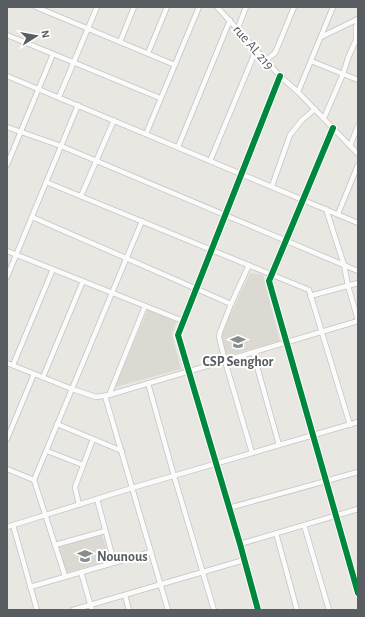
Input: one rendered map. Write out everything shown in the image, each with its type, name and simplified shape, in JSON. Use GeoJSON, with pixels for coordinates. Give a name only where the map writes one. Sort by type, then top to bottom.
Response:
{"type":"FeatureCollection","features":[{"type":"Feature","properties":{"kind":"street"},"geometry":{"type":"LineString","coordinates":[[36,7],[175,65]]}},
{"type":"Feature","properties":{"kind":"street"},"geometry":{"type":"LineString","coordinates":[[59,97],[97,7]]}},
{"type":"Feature","properties":{"kind":"street"},"geometry":{"type":"LineString","coordinates":[[120,42],[134,7]]}},
{"type":"Feature","properties":{"kind":"street"},"geometry":{"type":"LineString","coordinates":[[148,53],[167,7]]}},
{"type":"Feature","properties":{"kind":"street"},"geometry":{"type":"LineString","coordinates":[[146,134],[198,7]]}},
{"type":"Feature","properties":{"kind":"street","name":"rue AL 219"},"geometry":{"type":"LineString","coordinates":[[218,7],[280,76],[298,92],[358,154]]}},
{"type":"Feature","properties":{"kind":"street"},"geometry":{"type":"LineString","coordinates":[[238,28],[246,7]]}},
{"type":"Feature","properties":{"kind":"street"},"geometry":{"type":"LineString","coordinates":[[266,60],[275,53],[294,7]]}},
{"type":"Feature","properties":{"kind":"street"},"geometry":{"type":"LineString","coordinates":[[298,92],[333,7]]}},
{"type":"Feature","properties":{"kind":"street"},"geometry":{"type":"LineString","coordinates":[[321,37],[358,19]]}},
{"type":"Feature","properties":{"kind":"street"},"geometry":{"type":"LineString","coordinates":[[324,118],[344,74],[348,58],[356,40],[358,19]]}},
{"type":"Feature","properties":{"kind":"street"},"geometry":{"type":"LineString","coordinates":[[178,147],[230,20]]}},
{"type":"Feature","properties":{"kind":"street"},"geometry":{"type":"LineString","coordinates":[[7,35],[160,98]]}},
{"type":"Feature","properties":{"kind":"street"},"geometry":{"type":"LineString","coordinates":[[210,161],[256,50]]}},
{"type":"Feature","properties":{"kind":"street"},"geometry":{"type":"LineString","coordinates":[[7,165],[53,54]]}},
{"type":"Feature","properties":{"kind":"street"},"geometry":{"type":"LineString","coordinates":[[311,62],[358,80]]}},
{"type":"Feature","properties":{"kind":"street"},"geometry":{"type":"LineString","coordinates":[[7,76],[358,223]]}},
{"type":"Feature","properties":{"kind":"street"},"geometry":{"type":"LineString","coordinates":[[258,610],[178,335],[280,76]]}},
{"type":"Feature","properties":{"kind":"street"},"geometry":{"type":"LineString","coordinates":[[7,277],[78,105]]}},
{"type":"Feature","properties":{"kind":"street"},"geometry":{"type":"LineString","coordinates":[[272,186],[290,135],[302,120],[315,109]]}},
{"type":"Feature","properties":{"kind":"street"},"geometry":{"type":"LineString","coordinates":[[81,196],[114,120]]}},
{"type":"Feature","properties":{"kind":"street"},"geometry":{"type":"LineString","coordinates":[[350,146],[358,126]]}},
{"type":"Feature","properties":{"kind":"street"},"geometry":{"type":"LineString","coordinates":[[7,127],[61,146],[358,270]]}},
{"type":"Feature","properties":{"kind":"street"},"geometry":{"type":"LineString","coordinates":[[333,128],[269,281],[358,592]]}},
{"type":"Feature","properties":{"kind":"street"},"geometry":{"type":"LineString","coordinates":[[338,214],[358,165]]}},
{"type":"Feature","properties":{"kind":"street"},"geometry":{"type":"LineString","coordinates":[[46,182],[309,290],[350,425]]}},
{"type":"Feature","properties":{"kind":"street"},"geometry":{"type":"LineString","coordinates":[[7,363],[96,397],[188,372],[358,320],[348,286],[344,264],[326,209]]}},
{"type":"Feature","properties":{"kind":"street"},"geometry":{"type":"LineString","coordinates":[[32,217],[231,304]]}},
{"type":"Feature","properties":{"kind":"street"},"geometry":{"type":"LineString","coordinates":[[65,576],[34,480],[142,221]]}},
{"type":"Feature","properties":{"kind":"street"},"geometry":{"type":"LineString","coordinates":[[7,251],[183,321]]}},
{"type":"Feature","properties":{"kind":"street"},"geometry":{"type":"LineString","coordinates":[[249,265],[231,304],[220,334],[225,361],[252,453]]}},
{"type":"Feature","properties":{"kind":"street"},"geometry":{"type":"LineString","coordinates":[[13,365],[53,269]]}},
{"type":"Feature","properties":{"kind":"street"},"geometry":{"type":"LineString","coordinates":[[43,377],[83,281]]}},
{"type":"Feature","properties":{"kind":"street"},"geometry":{"type":"LineString","coordinates":[[310,296],[358,283]]}},
{"type":"Feature","properties":{"kind":"street"},"geometry":{"type":"LineString","coordinates":[[146,306],[107,395],[132,488],[168,610]]}},
{"type":"Feature","properties":{"kind":"street"},"geometry":{"type":"LineString","coordinates":[[254,352],[279,445]]}},
{"type":"Feature","properties":{"kind":"street"},"geometry":{"type":"LineString","coordinates":[[7,439],[34,374]]}},
{"type":"Feature","properties":{"kind":"street"},"geometry":{"type":"LineString","coordinates":[[148,383],[214,610]]}},
{"type":"Feature","properties":{"kind":"street"},"geometry":{"type":"LineString","coordinates":[[7,527],[132,488],[358,422]]}},
{"type":"Feature","properties":{"kind":"street"},"geometry":{"type":"LineString","coordinates":[[58,424],[122,452]]}},
{"type":"Feature","properties":{"kind":"street"},"geometry":{"type":"LineString","coordinates":[[79,505],[75,487],[93,439]]}},
{"type":"Feature","properties":{"kind":"street"},"geometry":{"type":"LineString","coordinates":[[47,450],[83,465]]}},
{"type":"Feature","properties":{"kind":"street"},"geometry":{"type":"LineString","coordinates":[[7,468],[34,480]]}},
{"type":"Feature","properties":{"kind":"street"},"geometry":{"type":"LineString","coordinates":[[229,508],[358,472]]}},
{"type":"Feature","properties":{"kind":"street"},"geometry":{"type":"LineString","coordinates":[[97,499],[114,562]]}},
{"type":"Feature","properties":{"kind":"street"},"geometry":{"type":"LineString","coordinates":[[240,544],[358,509]]}},
{"type":"Feature","properties":{"kind":"street"},"geometry":{"type":"LineString","coordinates":[[13,525],[37,610]]}},
{"type":"Feature","properties":{"kind":"street"},"geometry":{"type":"LineString","coordinates":[[304,525],[329,610]]}},
{"type":"Feature","properties":{"kind":"street"},"geometry":{"type":"LineString","coordinates":[[55,545],[105,531]]}},
{"type":"Feature","properties":{"kind":"street"},"geometry":{"type":"LineString","coordinates":[[276,533],[298,610]]}},
{"type":"Feature","properties":{"kind":"street"},"geometry":{"type":"LineString","coordinates":[[30,587],[151,552]]}},
{"type":"Feature","properties":{"kind":"street"},"geometry":{"type":"LineString","coordinates":[[73,610],[92,607],[160,584],[244,560]]}},
{"type":"Feature","properties":{"kind":"street"},"geometry":{"type":"LineString","coordinates":[[81,572],[92,607]]}},
{"type":"Feature","properties":{"kind":"street"},"geometry":{"type":"LineString","coordinates":[[125,595],[129,610]]}},
{"type":"Feature","properties":{"kind":"shaded area"},"geometry":{"type":"Polygon","coordinates":[[[250,273],[263,275],[280,341],[227,356],[220,337],[250,273]]]}},
{"type":"Feature","properties":{"kind":"shaded area"},"geometry":{"type":"Polygon","coordinates":[[[148,309],[176,322],[172,335],[181,369],[115,387],[148,309]]]}},
{"type":"Feature","properties":{"kind":"shaded area","name":"Nounous"},"geometry":{"type":"Polygon","coordinates":[[[102,535],[110,560],[66,573],[59,547],[102,535]]]}},
{"type":"Feature","properties":{"kind":"cycle path"},"geometry":{"type":"LineString","coordinates":[[258,610],[178,335],[280,76]]}},
{"type":"Feature","properties":{"kind":"cycle path"},"geometry":{"type":"LineString","coordinates":[[333,128],[269,281],[358,593]]}},
{"type":"Feature","properties":{"kind":"place","name":"CSP Senghor"},"geometry":{"type":"Point","coordinates":[238,342]}},
{"type":"Feature","properties":{"kind":"place","name":"Nounous"},"geometry":{"type":"Point","coordinates":[85,556]}}]}
